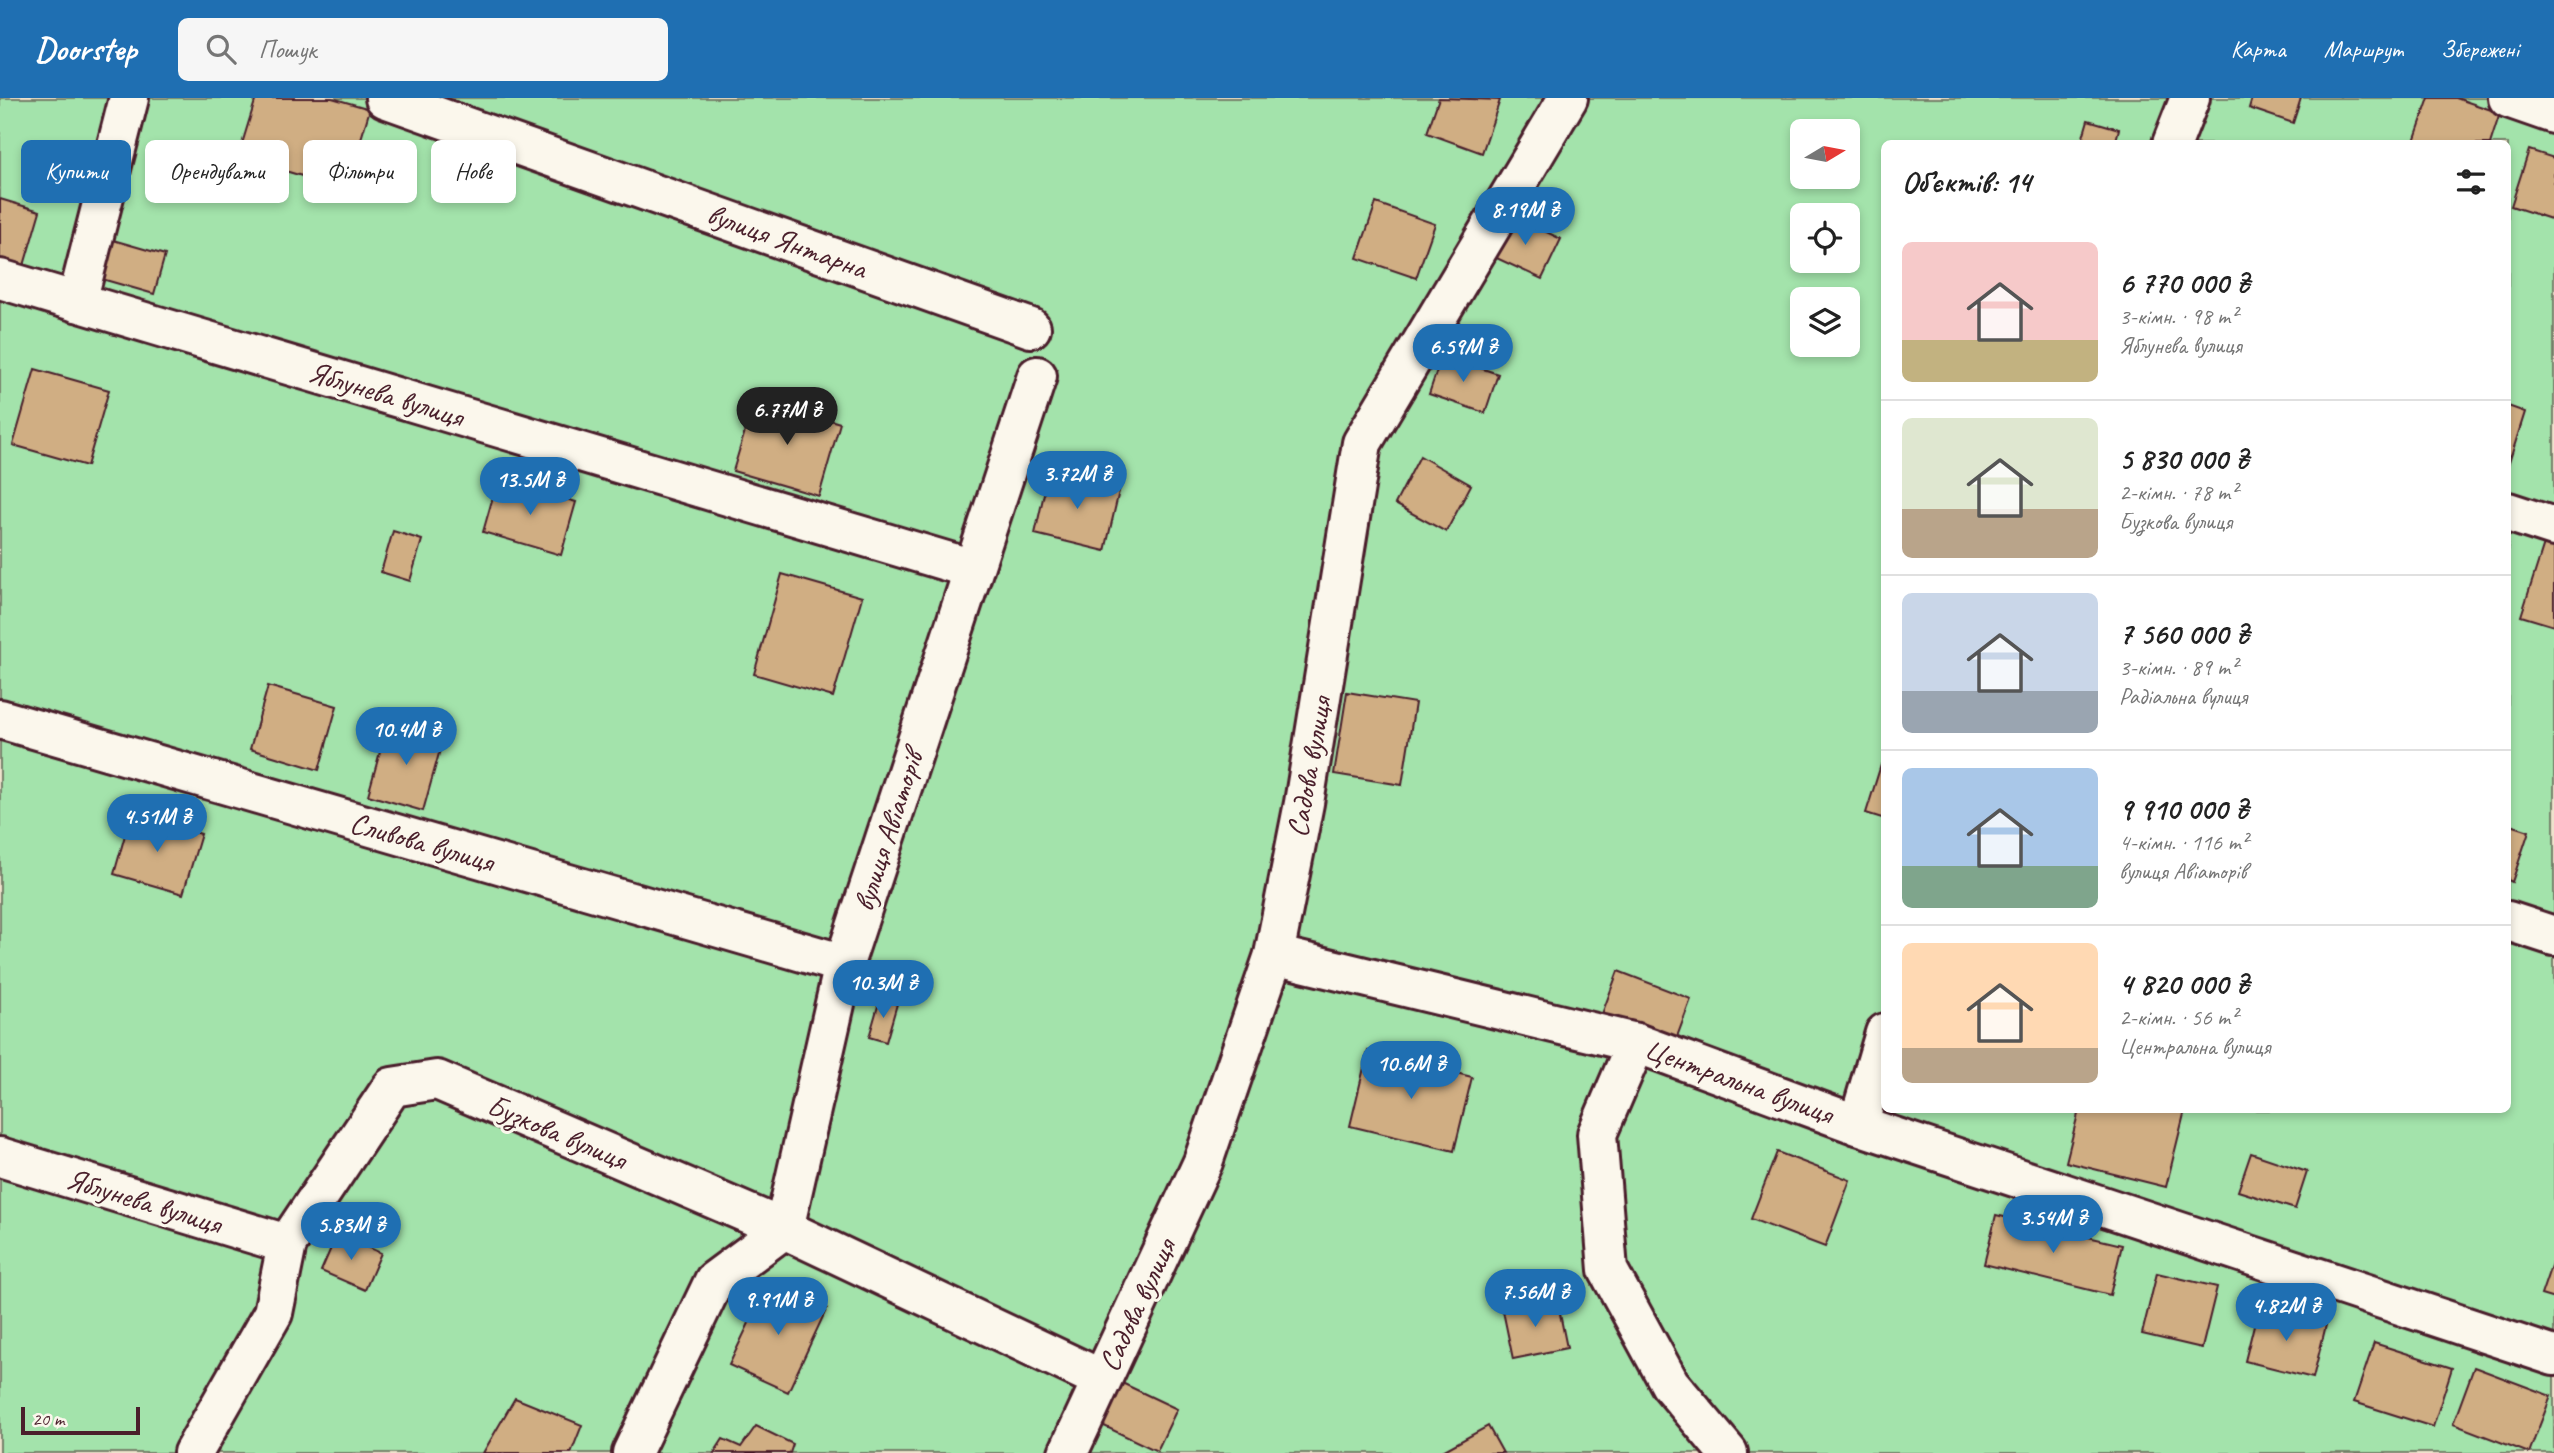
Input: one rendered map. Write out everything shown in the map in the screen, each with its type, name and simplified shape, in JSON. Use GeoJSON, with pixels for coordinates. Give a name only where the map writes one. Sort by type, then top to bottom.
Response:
{"type":"FeatureCollection","features":[{"type":"Feature","properties":{"kind":"street"},"geometry":{"type":"LineString","coordinates":[[77,302],[129,98]]}},
{"type":"Feature","properties":{"kind":"street","name":"вулиця Янтарна"},"geometry":{"type":"LineString","coordinates":[[385,98],[1031,328]]}},
{"type":"Feature","properties":{"kind":"street","name":"Садова вулиця"},"geometry":{"type":"LineString","coordinates":[[1068,1453],[1203,1162],[1274,955],[1304,803],[1362,443],[1568,98]]}},
{"type":"Feature","properties":{"kind":"street"},"geometry":{"type":"LineString","coordinates":[[2174,140],[2190,98]]}},
{"type":"Feature","properties":{"kind":"street"},"geometry":{"type":"LineString","coordinates":[[2508,98],[2554,114]]}},
{"type":"Feature","properties":{"kind":"street","name":"Яблунева вулиця"},"geometry":{"type":"LineString","coordinates":[[0,279],[973,569]]}},
{"type":"Feature","properties":{"kind":"street","name":"вулиця Авіаторів"},"geometry":{"type":"LineString","coordinates":[[784,1229],[845,964],[1037,376]]}},
{"type":"Feature","properties":{"kind":"street"},"geometry":{"type":"LineString","coordinates":[[2511,513],[2554,527]]}},
{"type":"Feature","properties":{"kind":"street","name":"Сливова вулиця"},"geometry":{"type":"LineString","coordinates":[[0,719],[845,964]]}},
{"type":"Feature","properties":{"kind":"street"},"geometry":{"type":"LineString","coordinates":[[2511,921],[2554,936]]}},
{"type":"Feature","properties":{"kind":"street","name":"Центральна вулиця"},"geometry":{"type":"LineString","coordinates":[[1274,955],[1636,1043],[1858,1125],[2554,1356]]}},
{"type":"Feature","properties":{"kind":"street"},"geometry":{"type":"LineString","coordinates":[[1636,1043],[1597,1134],[1608,1270],[1670,1384],[1728,1453]]}},
{"type":"Feature","properties":{"kind":"street"},"geometry":{"type":"LineString","coordinates":[[1858,1125],[1881,1047]]}},
{"type":"Feature","properties":{"kind":"street","name":"Бузкова вулиця"},"geometry":{"type":"LineString","coordinates":[[193,1453],[273,1313],[287,1244],[392,1087],[437,1080],[784,1229],[1101,1380]]}},
{"type":"Feature","properties":{"kind":"street","name":"Яблунева вулиця"},"geometry":{"type":"LineString","coordinates":[[0,1157],[287,1244]]}},
{"type":"Feature","properties":{"kind":"street"},"geometry":{"type":"LineString","coordinates":[[632,1453],[714,1281],[784,1229]]}},
{"type":"Feature","properties":{"kind":"green space"},"geometry":{"type":"Polygon","coordinates":[[[0,98],[2554,98],[2554,1453],[0,1453],[0,98]]]}},
{"type":"Feature","properties":{"kind":"building"},"geometry":{"type":"Polygon","coordinates":[[[256,98],[332,98],[370,109],[361,140],[303,140],[303,176],[289,172],[289,140],[243,140],[256,98]]]}},
{"type":"Feature","properties":{"kind":"building"},"geometry":{"type":"Polygon","coordinates":[[[1439,98],[1500,100],[1482,153],[1427,133],[1439,98]]]}},
{"type":"Feature","properties":{"kind":"building"},"geometry":{"type":"Polygon","coordinates":[[[2252,98],[2301,98],[2293,123],[2249,108],[2252,98]]]}},
{"type":"Feature","properties":{"kind":"building"},"geometry":{"type":"Polygon","coordinates":[[[2429,98],[2456,98],[2500,113],[2491,140],[2414,140],[2429,98]]]}},
{"type":"Feature","properties":{"kind":"building"},"geometry":{"type":"Polygon","coordinates":[[[2088,120],[2119,129],[2116,140],[2082,140],[2088,120]]]}},
{"type":"Feature","properties":{"kind":"building"},"geometry":{"type":"Polygon","coordinates":[[[2529,150],[2554,158],[2554,220],[2511,206],[2529,150]]]}},
{"type":"Feature","properties":{"kind":"building"},"geometry":{"type":"Polygon","coordinates":[[[0,199],[40,211],[23,269],[0,262],[0,199]]]}},
{"type":"Feature","properties":{"kind":"building"},"geometry":{"type":"Polygon","coordinates":[[[1376,203],[1435,224],[1416,278],[1357,258],[1376,203]]]}},
{"type":"Feature","properties":{"kind":"building"},"geometry":{"type":"Polygon","coordinates":[[[1509,214],[1561,239],[1542,279],[1490,255],[1509,214]]]}},
{"type":"Feature","properties":{"kind":"building"},"geometry":{"type":"Polygon","coordinates":[[[106,238],[165,255],[154,294],[95,277],[106,238]]]}},
{"type":"Feature","properties":{"kind":"building"},"geometry":{"type":"Polygon","coordinates":[[[1442,355],[1498,374],[1485,413],[1429,394],[1442,355]]]}},
{"type":"Feature","properties":{"kind":"building"},"geometry":{"type":"Polygon","coordinates":[[[35,369],[109,390],[87,466],[13,445],[35,369]]]}},
{"type":"Feature","properties":{"kind":"building"},"geometry":{"type":"Polygon","coordinates":[[[755,398],[840,423],[819,496],[733,471],[755,398]]]}},
{"type":"Feature","properties":{"kind":"building"},"geometry":{"type":"Polygon","coordinates":[[[2511,407],[2525,412],[2511,456],[2511,407]]]}},
{"type":"Feature","properties":{"kind":"building"},"geometry":{"type":"Polygon","coordinates":[[[1420,456],[1471,485],[1446,532],[1395,504],[1420,456]]]}},
{"type":"Feature","properties":{"kind":"building"},"geometry":{"type":"Polygon","coordinates":[[[1049,471],[1120,487],[1105,551],[1035,534],[1049,471]]]}},
{"type":"Feature","properties":{"kind":"building"},"geometry":{"type":"Polygon","coordinates":[[[498,479],[576,502],[561,555],[483,532],[498,479]]]}},
{"type":"Feature","properties":{"kind":"building"},"geometry":{"type":"Polygon","coordinates":[[[393,531],[422,540],[410,581],[381,572],[393,531]]]}},
{"type":"Feature","properties":{"kind":"building"},"geometry":{"type":"Polygon","coordinates":[[[2545,541],[2554,544],[2554,626],[2521,616],[2545,541]]]}},
{"type":"Feature","properties":{"kind":"building"},"geometry":{"type":"Polygon","coordinates":[[[782,574],[862,597],[833,697],[754,674],[782,574]]]}},
{"type":"Feature","properties":{"kind":"building"},"geometry":{"type":"Polygon","coordinates":[[[268,686],[337,706],[319,770],[250,749],[268,686]]]}},
{"type":"Feature","properties":{"kind":"building"},"geometry":{"type":"Polygon","coordinates":[[[1347,692],[1415,703],[1402,785],[1334,774],[1347,692]]]}},
{"type":"Feature","properties":{"kind":"building"},"geometry":{"type":"Polygon","coordinates":[[[388,723],[443,739],[423,811],[368,795],[388,723]]]}},
{"type":"Feature","properties":{"kind":"building"},"geometry":{"type":"Polygon","coordinates":[[[1881,765],[1881,818],[1866,813],[1881,765]]]}},
{"type":"Feature","properties":{"kind":"building"},"geometry":{"type":"Polygon","coordinates":[[[131,814],[201,834],[183,894],[114,874],[131,814]]]}},
{"type":"Feature","properties":{"kind":"building"},"geometry":{"type":"Polygon","coordinates":[[[2511,825],[2529,831],[2511,882],[2511,825]]]}},
{"type":"Feature","properties":{"kind":"building"},"geometry":{"type":"Polygon","coordinates":[[[1618,971],[1691,999],[1675,1042],[1602,1014],[1618,971]]]}},
{"type":"Feature","properties":{"kind":"building"},"geometry":{"type":"Polygon","coordinates":[[[880,999],[897,1004],[886,1042],[869,1037],[880,999]]]}},
{"type":"Feature","properties":{"kind":"building"},"geometry":{"type":"Polygon","coordinates":[[[1368,1051],[1472,1077],[1454,1151],[1350,1126],[1368,1051]]]}},
{"type":"Feature","properties":{"kind":"building"},"geometry":{"type":"Polygon","coordinates":[[[2078,1113],[2184,1113],[2166,1187],[2066,1162],[2078,1113]]]}},
{"type":"Feature","properties":{"kind":"building"},"geometry":{"type":"Polygon","coordinates":[[[1777,1152],[1850,1180],[1825,1247],[1751,1219],[1777,1152]]]}},
{"type":"Feature","properties":{"kind":"building"},"geometry":{"type":"Polygon","coordinates":[[[2251,1153],[2307,1172],[2295,1209],[2238,1191],[2251,1153]]]}},
{"type":"Feature","properties":{"kind":"building"},"geometry":{"type":"Polygon","coordinates":[[[1996,1215],[2122,1245],[2110,1295],[1984,1264],[1996,1215]]]}},
{"type":"Feature","properties":{"kind":"building"},"geometry":{"type":"Polygon","coordinates":[[[337,1234],[381,1253],[365,1290],[321,1271],[337,1234]]]}},
{"type":"Feature","properties":{"kind":"building"},"geometry":{"type":"Polygon","coordinates":[[[2554,1257],[2554,1299],[2541,1295],[2554,1257]]]}},
{"type":"Feature","properties":{"kind":"building"},"geometry":{"type":"Polygon","coordinates":[[[2157,1273],[2217,1287],[2202,1348],[2142,1334],[2157,1273]]]}},
{"type":"Feature","properties":{"kind":"building"},"geometry":{"type":"Polygon","coordinates":[[[769,1281],[827,1308],[788,1392],[729,1365],[769,1281]]]}},
{"type":"Feature","properties":{"kind":"building"},"geometry":{"type":"Polygon","coordinates":[[[1557,1299],[1567,1348],[1513,1359],[1503,1311],[1557,1299]]]}},
{"type":"Feature","properties":{"kind":"building"},"geometry":{"type":"Polygon","coordinates":[[[2258,1309],[2326,1325],[2313,1378],[2245,1361],[2258,1309]]]}},
{"type":"Feature","properties":{"kind":"building"},"geometry":{"type":"Polygon","coordinates":[[[2374,1343],[2452,1368],[2433,1427],[2354,1402],[2374,1343]]]}},
{"type":"Feature","properties":{"kind":"building"},"geometry":{"type":"Polygon","coordinates":[[[2474,1367],[2551,1396],[2529,1453],[2453,1424],[2474,1367]]]}},
{"type":"Feature","properties":{"kind":"building"},"geometry":{"type":"Polygon","coordinates":[[[1122,1383],[1177,1409],[1157,1451],[1102,1425],[1122,1383]]]}},
{"type":"Feature","properties":{"kind":"building"},"geometry":{"type":"Polygon","coordinates":[[[515,1398],[582,1425],[571,1453],[483,1453],[515,1398]]]}},
{"type":"Feature","properties":{"kind":"building"},"geometry":{"type":"Polygon","coordinates":[[[756,1426],[793,1444],[790,1453],[714,1453],[723,1439],[741,1447],[756,1426]]]}},
{"type":"Feature","properties":{"kind":"building"},"geometry":{"type":"Polygon","coordinates":[[[1488,1426],[1503,1453],[1439,1453],[1488,1426]]]}}]}
